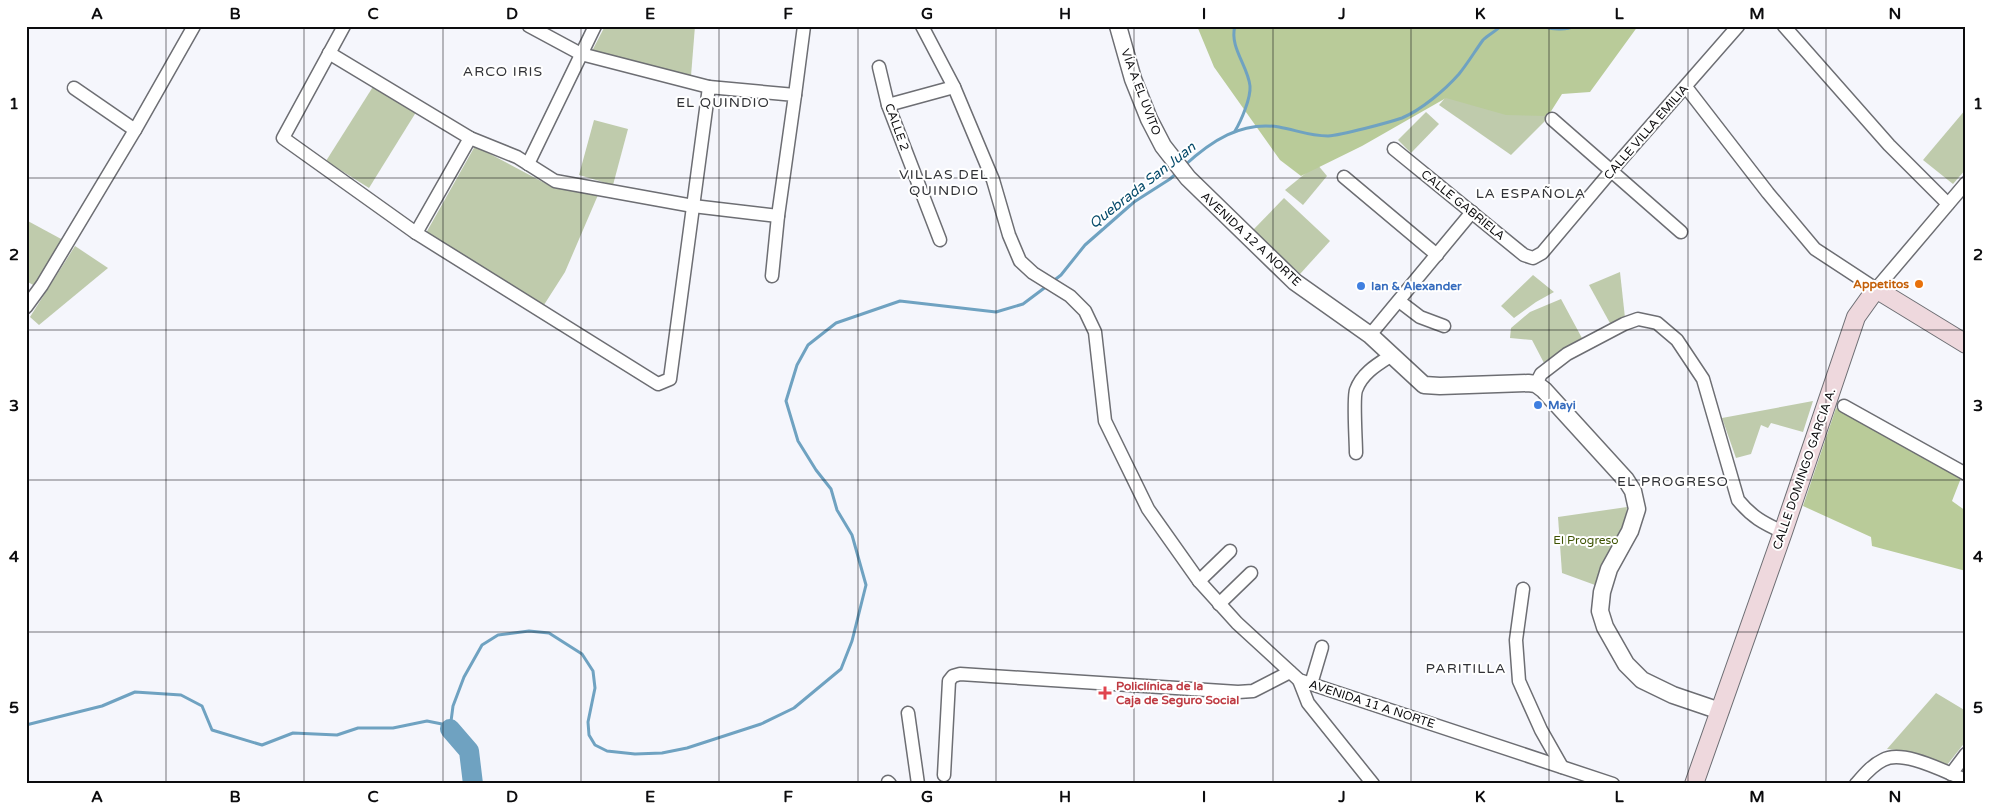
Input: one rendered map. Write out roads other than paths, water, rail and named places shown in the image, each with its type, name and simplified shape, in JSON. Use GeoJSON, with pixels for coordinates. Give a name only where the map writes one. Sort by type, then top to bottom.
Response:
{"type":"FeatureCollection","features":[{"type":"Feature","properties":{"kind":"main road"},"geometry":{"type":"LineString","coordinates":[[1876,289],[1966,344]]}},
{"type":"Feature","properties":{"kind":"main road","name":"CALLE DOMINGO GARCIA A."},"geometry":{"type":"LineString","coordinates":[[1694,784],[1856,317],[1876,289]]}},
{"type":"Feature","properties":{"kind":"street"},"geometry":{"type":"LineString","coordinates":[[26,307],[30,293],[135,130],[194,26]]}},
{"type":"Feature","properties":{"kind":"street"},"geometry":{"type":"LineString","coordinates":[[344,26],[283,138],[416,233],[658,384],[670,379],[709,87]]}},
{"type":"Feature","properties":{"kind":"street"},"geometry":{"type":"LineString","coordinates":[[529,26],[581,54],[709,87],[795,96]]}},
{"type":"Feature","properties":{"kind":"street"},"geometry":{"type":"LineString","coordinates":[[528,164],[595,26]]}},
{"type":"Feature","properties":{"kind":"street"},"geometry":{"type":"LineString","coordinates":[[772,276],[778,216],[804,26]]}},
{"type":"Feature","properties":{"kind":"street","name":"AVENIDA 11 A NORTE"},"geometry":{"type":"LineString","coordinates":[[922,26],[954,87],[994,180],[1009,235],[1020,261],[1033,273],[1070,296],[1085,311],[1095,332],[1105,422],[1148,509],[1199,581],[1219,604],[1237,623],[1300,679],[1562,767],[1580,778],[1613,784]]}},
{"type":"Feature","properties":{"kind":"street","name":"VÍA A EL UVITO"},"geometry":{"type":"LineString","coordinates":[[1118,26],[1133,79],[1148,119],[1163,146],[1188,178]]}},
{"type":"Feature","properties":{"kind":"street","name":"CALLE VILLA EMILIA"},"geometry":{"type":"LineString","coordinates":[[1533,258],[1542,253],[1738,26]]}},
{"type":"Feature","properties":{"kind":"street"},"geometry":{"type":"LineString","coordinates":[[1784,26],[1889,145],[1948,204]]}},
{"type":"Feature","properties":{"kind":"street"},"geometry":{"type":"LineString","coordinates":[[329,53],[470,138],[517,156],[555,181],[693,206],[778,216]]}},
{"type":"Feature","properties":{"kind":"street","name":"CALLE 2"},"geometry":{"type":"LineString","coordinates":[[879,68],[888,105],[940,240]]}},
{"type":"Feature","properties":{"kind":"street"},"geometry":{"type":"LineString","coordinates":[[888,105],[954,87]]}},
{"type":"Feature","properties":{"kind":"street"},"geometry":{"type":"LineString","coordinates":[[1686,87],[1768,193],[1815,249],[1876,289]]}},
{"type":"Feature","properties":{"kind":"street"},"geometry":{"type":"LineString","coordinates":[[74,88],[135,130]]}},
{"type":"Feature","properties":{"kind":"street"},"geometry":{"type":"LineString","coordinates":[[1552,119],[1681,232]]}},
{"type":"Feature","properties":{"kind":"street"},"geometry":{"type":"LineString","coordinates":[[416,233],[470,138]]}},
{"type":"Feature","properties":{"kind":"street","name":"CALLE GABRIELA"},"geometry":{"type":"LineString","coordinates":[[1394,149],[1524,255],[1533,258]]}},
{"type":"Feature","properties":{"kind":"street"},"geometry":{"type":"LineString","coordinates":[[1344,177],[1437,255]]}},
{"type":"Feature","properties":{"kind":"street","name":"AVENIDA 12 A NORTE"},"geometry":{"type":"LineString","coordinates":[[1188,178],[1295,282],[1370,335],[1424,385],[1536,384]]}},
{"type":"Feature","properties":{"kind":"street","name":"CALLE DOMINGO GARCIA A."},"geometry":{"type":"LineString","coordinates":[[1876,289],[1966,183]]}},
{"type":"Feature","properties":{"kind":"street"},"geometry":{"type":"LineString","coordinates":[[1370,335],[1472,212]]}},
{"type":"Feature","properties":{"kind":"street"},"geometry":{"type":"LineString","coordinates":[[1399,300],[1420,317],[1444,326]]}},
{"type":"Feature","properties":{"kind":"street"},"geometry":{"type":"LineString","coordinates":[[1720,711],[1673,695],[1642,680],[1626,664],[1613,645],[1600,611],[1602,592],[1609,569],[1630,531],[1637,509],[1637,502],[1626,480],[1544,390],[1536,384],[1541,374],[1567,354],[1624,324],[1638,319],[1657,323],[1677,340],[1704,379],[1738,500],[1750,515],[1783,532]]}},
{"type":"Feature","properties":{"kind":"street"},"geometry":{"type":"LineString","coordinates":[[1356,453],[1356,391],[1362,379],[1374,366],[1392,355]]}},
{"type":"Feature","properties":{"kind":"street"},"geometry":{"type":"LineString","coordinates":[[1844,406],[1966,474]]}},
{"type":"Feature","properties":{"kind":"street"},"geometry":{"type":"LineString","coordinates":[[1199,581],[1230,551]]}},
{"type":"Feature","properties":{"kind":"street"},"geometry":{"type":"LineString","coordinates":[[1219,604],[1251,573]]}},
{"type":"Feature","properties":{"kind":"street"},"geometry":{"type":"LineString","coordinates":[[1523,589],[1516,640],[1519,681],[1562,767]]}},
{"type":"Feature","properties":{"kind":"street"},"geometry":{"type":"LineString","coordinates":[[944,775],[949,681],[953,676],[960,674],[1238,692],[1253,691],[1300,679],[1322,647]]}},
{"type":"Feature","properties":{"kind":"street"},"geometry":{"type":"LineString","coordinates":[[1300,679],[1308,703],[1372,784]]}},
{"type":"Feature","properties":{"kind":"street"},"geometry":{"type":"LineString","coordinates":[[908,713],[918,784]]}},
{"type":"Feature","properties":{"kind":"street"},"geometry":{"type":"LineString","coordinates":[[1951,774],[1966,754]]}},
{"type":"Feature","properties":{"kind":"street"},"geometry":{"type":"LineString","coordinates":[[1856,784],[1872,766],[1883,759],[1893,756],[1916,761],[1966,780]]}},
{"type":"Feature","properties":{"kind":"waterway"},"geometry":{"type":"LineString","coordinates":[[1235,26],[1235,41],[1249,79],[1250,91],[1243,116],[1235,131]]}},
{"type":"Feature","properties":{"kind":"waterway","name":"Quebrada San Juan"},"geometry":{"type":"LineString","coordinates":[[1184,166],[1216,141],[1239,130],[1252,127],[1279,127],[1328,136],[1376,126],[1402,118],[1425,105],[1447,86],[1462,70],[1483,40],[1501,26]]}},
{"type":"Feature","properties":{"kind":"waterway","name":"Quebrada San Juan"},"geometry":{"type":"LineString","coordinates":[[1541,26],[1558,29],[1567,29],[1574,26]]}},
{"type":"Feature","properties":{"kind":"waterway","name":"Quebrada San Juan"},"geometry":{"type":"LineString","coordinates":[[1052,282],[1061,275],[1085,245],[1134,202],[1178,172]]}},
{"type":"Feature","properties":{"kind":"waterway","name":"Quebrada San Juan"},"geometry":{"type":"LineString","coordinates":[[26,725],[102,706],[135,692],[181,695],[202,706],[212,730],[262,745],[293,733],[337,735],[358,728],[393,728],[427,721],[442,724],[450,729],[453,706],[464,677],[482,645],[498,635],[529,631],[549,633],[582,654],[593,671],[595,688],[588,722],[589,735],[595,745],[607,751],[635,754],[662,753],[687,748],[761,724],[794,708],[841,669],[852,641],[866,585],[852,535],[837,510],[831,489],[816,470],[798,441],[786,401],[797,365],[808,345],[836,323],[900,301],[996,312],[1023,304],[1047,286]]}},
{"type":"Feature","properties":{"kind":"waterway"},"geometry":{"type":"LineString","coordinates":[[450,729],[469,751],[473,784]]}},
{"type":"Feature","properties":{"kind":"place","name":"Appetitos"},"geometry":{"type":"Point","coordinates":[1919,284]}},
{"type":"Feature","properties":{"kind":"place","name":"Ian & Alexander"},"geometry":{"type":"Point","coordinates":[1361,286]}},
{"type":"Feature","properties":{"kind":"place","name":"Mayi"},"geometry":{"type":"Point","coordinates":[1538,405]}},
{"type":"Feature","properties":{"kind":"place","name":"Policlínica de la Caja de Seguro Social"},"geometry":{"type":"Point","coordinates":[1105,693]}},
{"type":"Feature","properties":{"kind":"district","name":"ARCO IRIS"},"geometry":{"type":"Point","coordinates":[503,71]}},
{"type":"Feature","properties":{"kind":"district","name":"EL QUINDIO"},"geometry":{"type":"Point","coordinates":[723,102]}},
{"type":"Feature","properties":{"kind":"district","name":"VILLAS DEL QUINDIO"},"geometry":{"type":"Point","coordinates":[944,182]}},
{"type":"Feature","properties":{"kind":"district","name":"LA ESPAÑOLA"},"geometry":{"type":"Point","coordinates":[1531,193]}},
{"type":"Feature","properties":{"kind":"district","name":"EL PROGRESO"},"geometry":{"type":"Point","coordinates":[1673,481]}},
{"type":"Feature","properties":{"kind":"district","name":"PARITILLA"},"geometry":{"type":"Point","coordinates":[1466,668]}},
{"type":"Feature","properties":{"kind":"park label","name":"El Progreso"},"geometry":{"type":"Point","coordinates":[1586,540]}}]}
